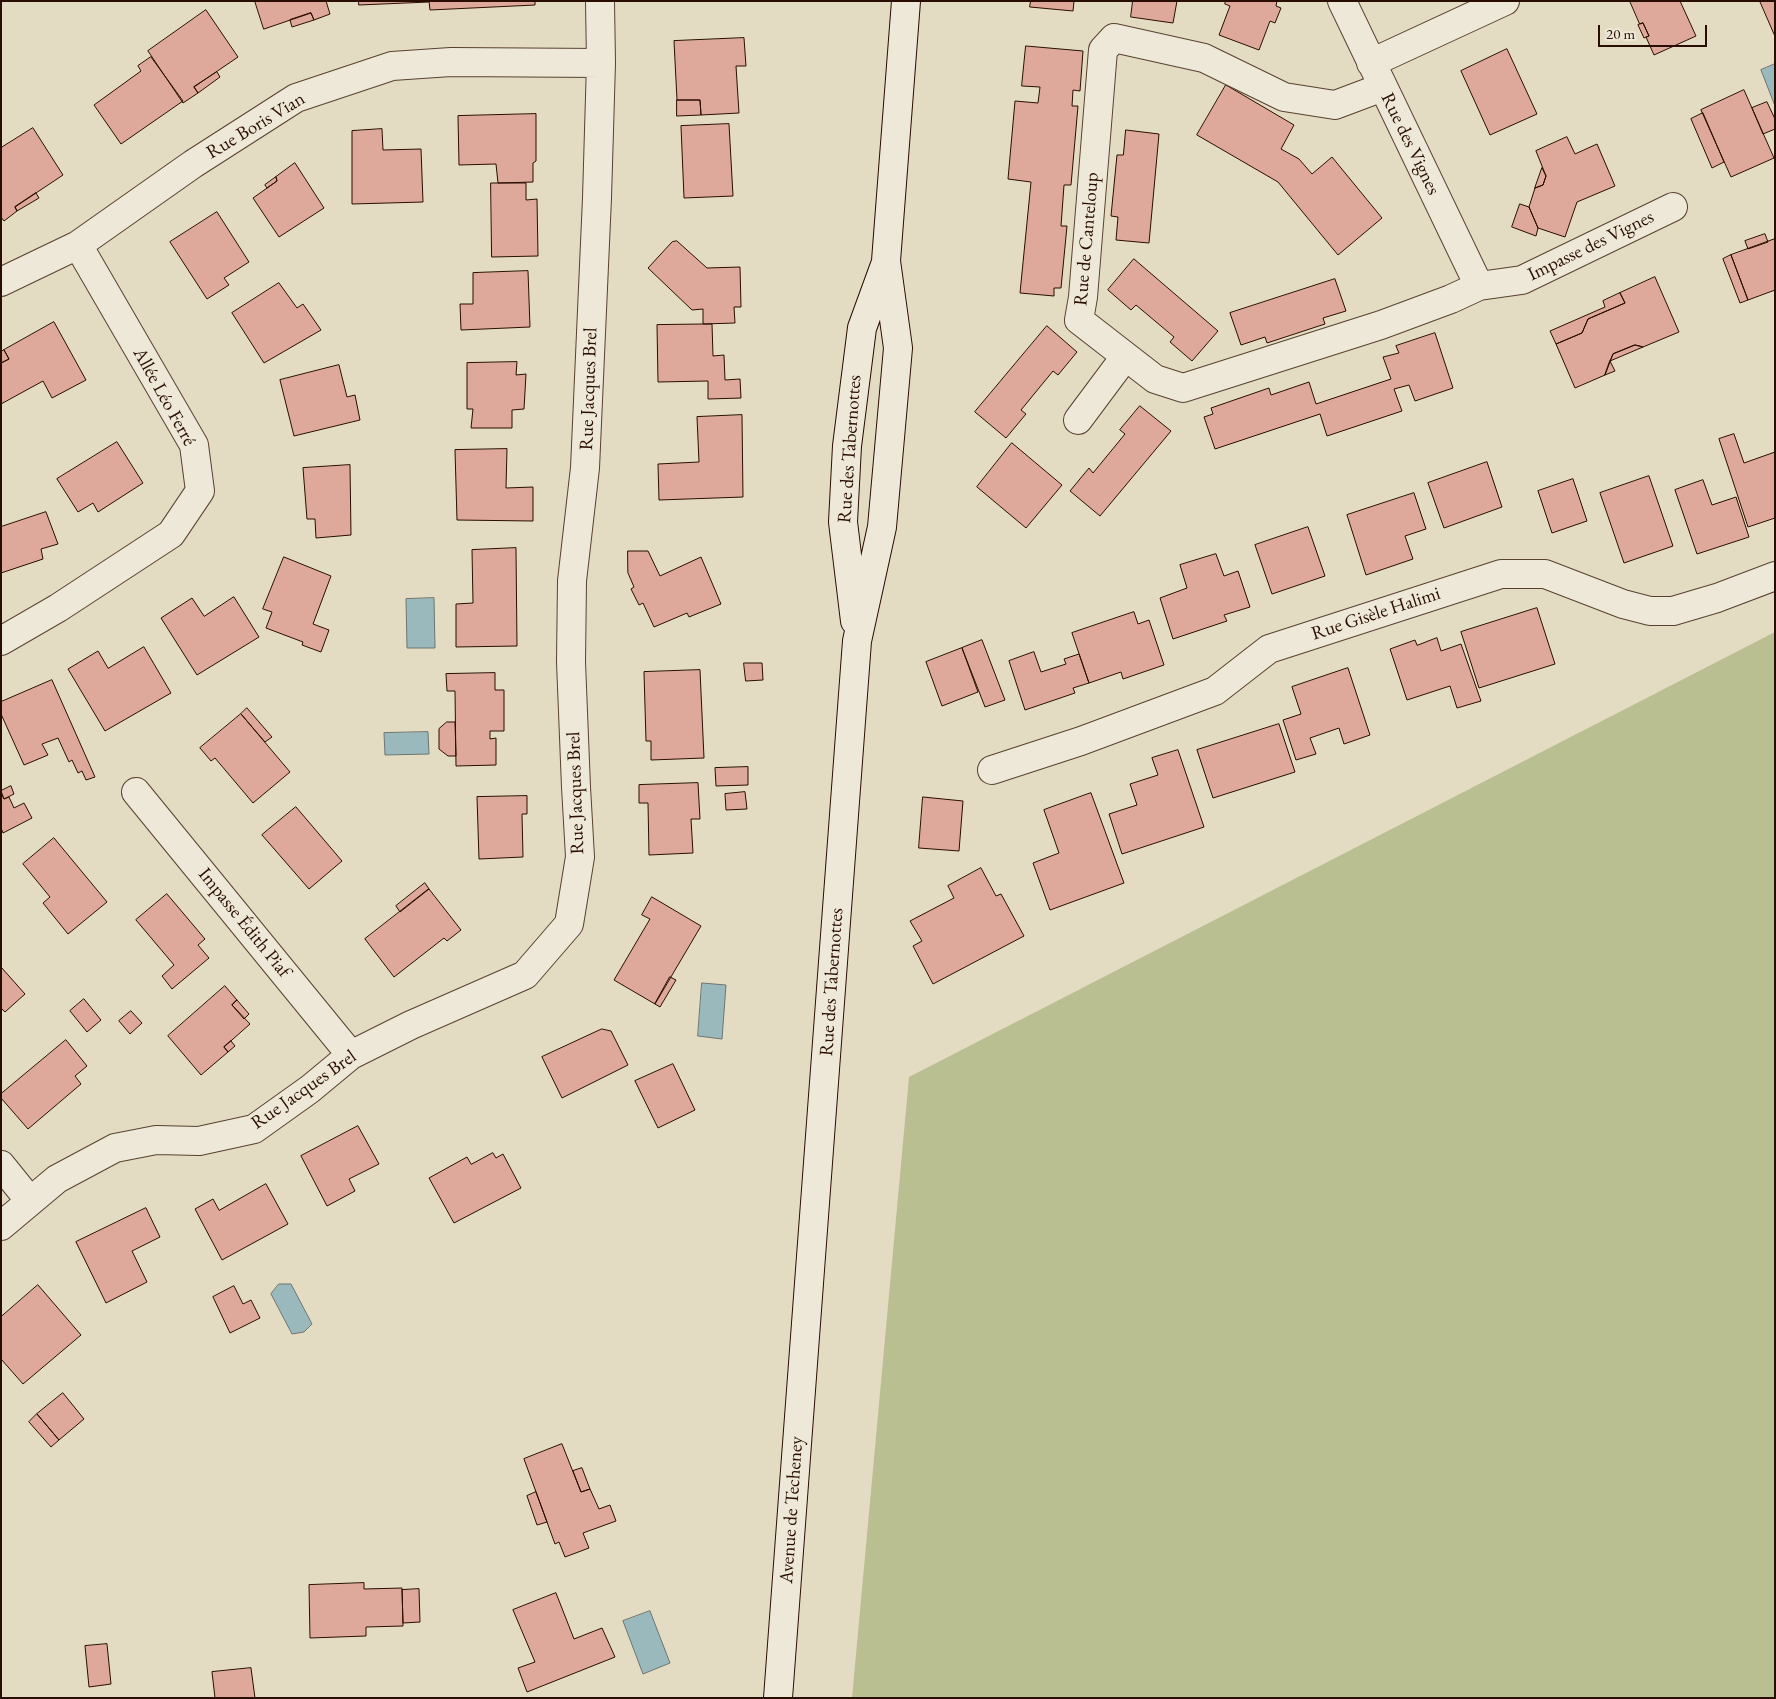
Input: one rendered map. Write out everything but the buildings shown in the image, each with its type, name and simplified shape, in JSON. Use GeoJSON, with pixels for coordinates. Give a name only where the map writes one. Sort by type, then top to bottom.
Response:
{"type":"FeatureCollection","features":[{"type":"Feature","properties":{"kind":"street","name":"Rue Jacques Brel"},"geometry":{"type":"LineString","coordinates":[[1,1226],[57,1179],[115,1148],[156,1140],[199,1141],[254,1129],[310,1089],[351,1055],[411,1025],[525,975],[569,924],[580,858],[571,662],[572,581],[586,468],[601,63],[600,1]]}},
{"type":"Feature","properties":{"kind":"street","name":"Rue des Tabernottes"},"geometry":{"type":"LineString","coordinates":[[806,1322],[858,641],[882,527],[898,348],[886,261],[906,1]]}},
{"type":"Feature","properties":{"kind":"street","name":"Rue des Vignes"},"geometry":{"type":"LineString","coordinates":[[1342,1],[1479,286]]}},
{"type":"Feature","properties":{"kind":"street"},"geometry":{"type":"LineString","coordinates":[[1377,75],[1505,1]]}},
{"type":"Feature","properties":{"kind":"street","name":"Rue de Canteloup"},"geometry":{"type":"LineString","coordinates":[[1377,75],[1335,105],[1284,97],[1204,58],[1114,38],[1103,50],[1083,297],[1079,320],[1154,379],[1183,388],[1381,324],[1450,300],[1479,286]]}},
{"type":"Feature","properties":{"kind":"street","name":"Rue Boris Vian"},"geometry":{"type":"LineString","coordinates":[[1,282],[78,245],[194,164],[296,98],[392,66],[451,62],[601,63]]}},
{"type":"Feature","properties":{"kind":"street","name":"Impasse des Vignes"},"geometry":{"type":"LineString","coordinates":[[1479,286],[1522,280],[1673,207]]}},
{"type":"Feature","properties":{"kind":"street","name":"Allée Léo Ferré"},"geometry":{"type":"LineString","coordinates":[[1,641],[58,608],[171,534],[200,491],[194,445],[78,245]]}},
{"type":"Feature","properties":{"kind":"street","name":"Rue des Tabernottes"},"geometry":{"type":"LineString","coordinates":[[858,641],[843,522],[847,446],[862,328],[886,261]]}},
{"type":"Feature","properties":{"kind":"street"},"geometry":{"type":"LineString","coordinates":[[1078,420],[1125,357]]}},
{"type":"Feature","properties":{"kind":"street","name":"Rue Gisèle Halimi"},"geometry":{"type":"LineString","coordinates":[[992,770],[1081,741],[1215,691],[1269,649],[1501,574],[1545,574],[1623,604],[1658,611],[1673,611],[1708,601],[1775,576]]}},
{"type":"Feature","properties":{"kind":"street","name":"Impasse Édith Piaf"},"geometry":{"type":"LineString","coordinates":[[136,792],[351,1055]]}},
{"type":"Feature","properties":{"kind":"street"},"geometry":{"type":"LineString","coordinates":[[1,1165],[30,1201]]}},
{"type":"Feature","properties":{"kind":"street","name":"Avenue de Techeney"},"geometry":{"type":"LineString","coordinates":[[778,1698],[806,1322]]}},
{"type":"Feature","properties":{"kind":"green space"},"geometry":{"type":"Polygon","coordinates":[[[1775,632],[1775,1698],[852,1698],[909,1077],[1775,632]]]}},
{"type":"Feature","properties":{"kind":"water"},"geometry":{"type":"Polygon","coordinates":[[[1775,64],[1775,106],[1761,70],[1775,64]]]}},
{"type":"Feature","properties":{"kind":"water"},"geometry":{"type":"Polygon","coordinates":[[[434,598],[435,648],[407,648],[406,599],[434,598]]]}},
{"type":"Feature","properties":{"kind":"water"},"geometry":{"type":"Polygon","coordinates":[[[428,732],[429,754],[385,755],[384,733],[428,732]]]}},
{"type":"Feature","properties":{"kind":"water"},"geometry":{"type":"Polygon","coordinates":[[[702,983],[726,985],[722,1039],[698,1036],[702,983]]]}},
{"type":"Feature","properties":{"kind":"water"},"geometry":{"type":"Polygon","coordinates":[[[279,1284],[291,1284],[312,1324],[304,1332],[292,1334],[271,1294],[279,1284]]]}},
{"type":"Feature","properties":{"kind":"water"},"geometry":{"type":"Polygon","coordinates":[[[650,1611],[670,1663],[643,1674],[623,1621],[650,1611]]]}}]}
